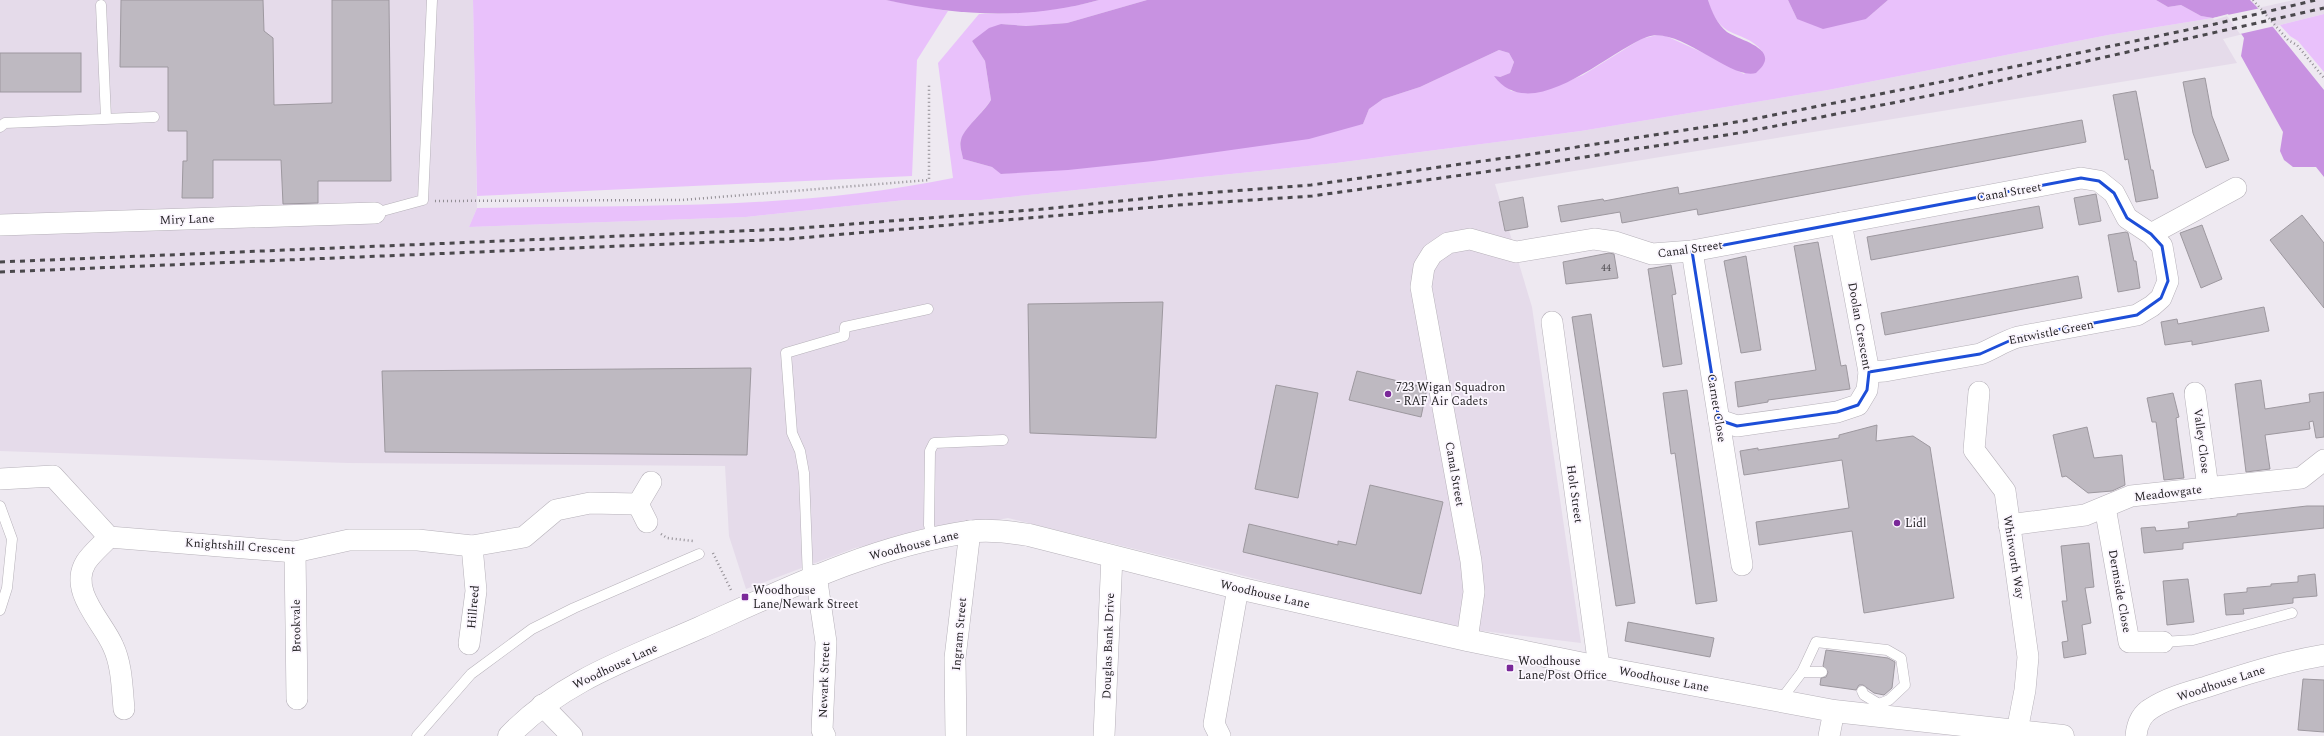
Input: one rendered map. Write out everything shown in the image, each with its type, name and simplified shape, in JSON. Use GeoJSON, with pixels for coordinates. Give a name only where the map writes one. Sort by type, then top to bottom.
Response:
{"type":"FeatureCollection","features":[{"type":"Feature","properties":{"kind":"main road","name":"Woodhouse Lane"},"geometry":{"type":"LineString","coordinates":[[509,736],[542,705],[587,678],[812,577],[874,555],[932,538],[970,532],[997,531],[1029,535],[1238,588],[1467,640],[1599,667],[1834,711],[1878,710],[2017,731],[2063,736]]}},
{"type":"Feature","properties":{"kind":"street","name":"Canal Street"},"geometry":{"type":"LineString","coordinates":[[1467,640],[1474,592],[1471,561],[1421,287],[1424,267],[1432,254],[1448,243],[1470,239],[1516,252],[1594,239],[1615,242],[1652,254],[1692,251],[2081,178],[2099,181],[2114,193],[2127,218],[2152,234]]}},
{"type":"Feature","properties":{"kind":"street"},"geometry":{"type":"LineString","coordinates":[[2152,234],[2236,188]]}},
{"type":"Feature","properties":{"kind":"street","name":"Miry Lane"},"geometry":{"type":"LineString","coordinates":[[0,225],[375,213]]}},
{"type":"Feature","properties":{"kind":"street","name":"Doolan Crescent"},"geometry":{"type":"LineString","coordinates":[[1719,420],[1736,426],[1837,412],[1858,405],[1867,390],[1869,372],[1841,223]]}},
{"type":"Feature","properties":{"kind":"street","name":"Entwistle Green"},"geometry":{"type":"LineString","coordinates":[[1869,372],[1885,371],[1980,354],[1994,348],[2003,341],[2018,337],[2137,315],[2152,306],[2161,298],[2168,281],[2162,246],[2152,234]]}},
{"type":"Feature","properties":{"kind":"street","name":"Carnet Close"},"geometry":{"type":"LineString","coordinates":[[1692,251],[1742,564]]}},
{"type":"Feature","properties":{"kind":"street","name":"Holt Street"},"geometry":{"type":"LineString","coordinates":[[1552,322],[1599,667]]}},
{"type":"Feature","properties":{"kind":"street","name":"Whitworth Way"},"geometry":{"type":"LineString","coordinates":[[1979,392],[1974,450],[2005,491],[2028,657],[2025,690],[2017,731]]}},
{"type":"Feature","properties":{"kind":"street","name":"Valley Close"},"geometry":{"type":"LineString","coordinates":[[2195,393],[2208,488]]}},
{"type":"Feature","properties":{"kind":"street","name":"Meadowgate"},"geometry":{"type":"LineString","coordinates":[[2009,525],[2085,515],[2131,496],[2301,478],[2324,460]]}},
{"type":"Feature","properties":{"kind":"street"},"geometry":{"type":"LineString","coordinates":[[0,479],[53,476],[109,537],[86,562],[81,583],[88,606],[113,645],[120,670],[124,709]]}},
{"type":"Feature","properties":{"kind":"street","name":"Knightshill Crescent"},"geometry":{"type":"LineString","coordinates":[[109,537],[295,552],[349,540],[418,540],[472,546],[524,537],[556,510],[590,503],[642,513],[651,482]]}},
{"type":"Feature","properties":{"kind":"street","name":"Dermside Close"},"geometry":{"type":"LineString","coordinates":[[2106,507],[2130,642],[2163,642]]}},
{"type":"Feature","properties":{"kind":"street","name":"Ingram Street"},"geometry":{"type":"LineString","coordinates":[[956,736],[955,658],[970,532]]}},
{"type":"Feature","properties":{"kind":"street","name":"Hillreed"},"geometry":{"type":"LineString","coordinates":[[469,644],[476,591],[472,546]]}},
{"type":"Feature","properties":{"kind":"street","name":"Brookvale"},"geometry":{"type":"LineString","coordinates":[[295,552],[297,699]]}},
{"type":"Feature","properties":{"kind":"street","name":"Douglas Bank Drive"},"geometry":{"type":"LineString","coordinates":[[1104,736],[1112,556]]}},
{"type":"Feature","properties":{"kind":"street","name":"Newark Street"},"geometry":{"type":"LineString","coordinates":[[812,577],[826,642],[822,730],[825,736]]}},
{"type":"Feature","properties":{"kind":"street"},"geometry":{"type":"LineString","coordinates":[[1220,736],[1214,724],[1238,588]]}},
{"type":"Feature","properties":{"kind":"street","name":"Woodhouse Lane"},"geometry":{"type":"LineString","coordinates":[[2136,736],[2137,725],[2143,715],[2152,708],[2186,693],[2292,660],[2324,655]]}},
{"type":"Feature","properties":{"kind":"street"},"geometry":{"type":"LineString","coordinates":[[542,705],[572,736]]}},
{"type":"Feature","properties":{"kind":"street"},"geometry":{"type":"LineString","coordinates":[[1829,736],[1834,711]]}},
{"type":"Feature","properties":{"kind":"lane"},"geometry":{"type":"LineString","coordinates":[[375,213],[423,200],[432,0]]}},
{"type":"Feature","properties":{"kind":"lane"},"geometry":{"type":"LineString","coordinates":[[101,5],[106,118]]}},
{"type":"Feature","properties":{"kind":"lane"},"geometry":{"type":"LineString","coordinates":[[0,127],[5,123],[154,117]]}},
{"type":"Feature","properties":{"kind":"lane"},"geometry":{"type":"LineString","coordinates":[[812,577],[804,473],[800,451],[792,433],[786,353],[844,336],[845,327],[928,309]]}},
{"type":"Feature","properties":{"kind":"lane"},"geometry":{"type":"LineString","coordinates":[[932,538],[929,525],[930,458],[934,443],[1003,440]]}},
{"type":"Feature","properties":{"kind":"lane"},"geometry":{"type":"LineString","coordinates":[[0,506],[12,539],[11,560],[1,608]]}},
{"type":"Feature","properties":{"kind":"lane"},"geometry":{"type":"LineString","coordinates":[[417,736],[471,674],[532,629],[574,608],[699,554]]}},
{"type":"Feature","properties":{"kind":"lane"},"geometry":{"type":"LineString","coordinates":[[2163,642],[2193,640],[2292,613]]}},
{"type":"Feature","properties":{"kind":"lane"},"geometry":{"type":"LineString","coordinates":[[1780,701],[1802,672],[1816,642],[1887,650],[1901,658],[1905,685],[1878,710],[1862,692]]}},
{"type":"Feature","properties":{"kind":"lane"},"geometry":{"type":"LineString","coordinates":[[1802,672],[1822,672]]}},
{"type":"Feature","properties":{"kind":"path"},"geometry":{"type":"LineString","coordinates":[[2254,0],[2288,40],[2297,45],[2324,78]]}},
{"type":"Feature","properties":{"kind":"path"},"geometry":{"type":"LineString","coordinates":[[423,200],[682,200],[929,180],[929,85]]}},
{"type":"Feature","properties":{"kind":"highlighted area"},"geometry":{"type":"Polygon","coordinates":[[[2081,178],[2099,181],[2114,193],[2127,218],[2151,234],[2162,246],[2168,281],[2161,298],[2137,315],[2018,337],[1980,354],[1869,372],[1867,390],[1858,405],[1837,412],[1737,426],[1719,420],[1692,251],[2081,178]]]}},
{"type":"Feature","properties":{"kind":"shaded area"},"geometry":{"type":"Polygon","coordinates":[[[0,0],[473,0],[477,208],[469,227],[746,217],[905,200],[981,200],[1336,163],[1581,131],[1828,90],[2108,35],[2213,18],[2294,0],[2324,0],[2324,14],[2223,39],[2237,63],[1495,184],[1532,307],[1581,643],[1426,624],[1229,572],[1008,518],[855,548],[746,589],[729,536],[725,466],[348,463],[0,451],[0,0]]]}},
{"type":"Feature","properties":{"kind":"shaded area"},"geometry":{"type":"Polygon","coordinates":[[[473,0],[886,0],[948,11],[917,60],[912,176],[477,196],[473,0]]]}},
{"type":"Feature","properties":{"kind":"shaded area"},"geometry":{"type":"Polygon","coordinates":[[[886,0],[1099,0],[1046,11],[993,14],[940,10],[886,0]]]}},
{"type":"Feature","properties":{"kind":"shaded area"},"geometry":{"type":"Polygon","coordinates":[[[1099,0],[1147,0],[1067,23],[1026,26],[1001,24],[972,41],[985,61],[991,100],[961,140],[960,144],[963,159],[992,167],[1002,174],[1363,124],[1369,109],[1383,99],[1420,87],[1499,50],[1509,53],[1514,62],[1510,73],[1500,77],[1511,91],[1532,93],[1559,85],[1583,75],[1641,39],[1657,35],[1666,36],[1708,55],[1744,74],[1762,51],[1748,39],[1733,33],[1719,23],[1713,14],[1708,0],[1788,0],[1797,19],[1866,19],[1888,0],[2156,0],[2168,7],[2181,5],[2201,16],[2213,18],[2108,35],[1828,90],[1581,131],[1336,163],[981,200],[905,200],[746,217],[469,227],[477,208],[656,206],[776,201],[835,196],[953,178],[938,63],[979,14],[1040,11],[1069,7],[1099,0]]]}},
{"type":"Feature","properties":{"kind":"shaded area"},"geometry":{"type":"Polygon","coordinates":[[[1147,0],[1708,0],[1715,18],[1723,29],[1757,47],[1763,52],[1765,58],[1763,65],[1756,73],[1745,73],[1719,62],[1689,45],[1660,35],[1647,37],[1631,45],[1570,81],[1549,90],[1528,93],[1510,90],[1494,76],[1500,77],[1510,73],[1514,62],[1509,53],[1499,50],[1420,87],[1383,99],[1369,109],[1363,124],[1309,139],[1153,161],[1068,170],[1001,174],[992,167],[963,159],[960,142],[966,131],[991,100],[985,61],[972,41],[989,28],[1001,24],[1026,26],[1067,23],[1147,0]]]}},
{"type":"Feature","properties":{"kind":"shaded area"},"geometry":{"type":"Polygon","coordinates":[[[1788,0],[1888,0],[1866,19],[1823,29],[1797,19],[1788,0]]]}},
{"type":"Feature","properties":{"kind":"shaded area"},"geometry":{"type":"Polygon","coordinates":[[[2156,0],[2250,0],[2256,6],[2324,90],[2324,177],[2316,167],[2293,167],[2284,160],[2280,151],[2283,132],[2241,56],[2244,38],[2228,14],[2213,18],[2201,16],[2181,5],[2168,7],[2156,0]]]}},
{"type":"Feature","properties":{"kind":"shaded area"},"geometry":{"type":"Polygon","coordinates":[[[2324,14],[2324,72],[2298,41],[2290,36],[2280,25],[2324,14]]]}},
{"type":"Feature","properties":{"kind":"pier"},"geometry":{"type":"Polygon","coordinates":[[[2261,8],[2275,26],[2240,34],[2227,16],[2214,20],[2213,18],[2261,8]]]}},
{"type":"Feature","properties":{"kind":"building"},"geometry":{"type":"Polygon","coordinates":[[[121,0],[263,0],[264,31],[273,38],[274,105],[332,103],[332,0],[389,0],[391,181],[318,181],[318,203],[283,204],[281,160],[213,160],[213,198],[182,198],[183,161],[187,161],[187,131],[168,131],[168,67],[120,67],[121,0]]]}},
{"type":"Feature","properties":{"kind":"building"},"geometry":{"type":"Polygon","coordinates":[[[0,53],[81,53],[81,92],[0,92],[0,53]]]}},
{"type":"Feature","properties":{"kind":"building"},"geometry":{"type":"Polygon","coordinates":[[[2205,78],[2212,116],[2229,160],[2206,168],[2193,133],[2183,82],[2205,78]]]}},
{"type":"Feature","properties":{"kind":"building"},"geometry":{"type":"Polygon","coordinates":[[[2136,91],[2151,170],[2153,170],[2158,198],[2136,202],[2128,159],[2125,160],[2113,95],[2136,91]]]}},
{"type":"Feature","properties":{"kind":"building"},"geometry":{"type":"Polygon","coordinates":[[[2082,120],[2086,142],[1698,215],[1697,209],[1622,223],[1620,212],[1561,222],[1558,206],[1603,199],[1604,201],[1678,187],[1679,194],[2082,120]]]}},
{"type":"Feature","properties":{"kind":"building"},"geometry":{"type":"Polygon","coordinates":[[[2096,194],[2101,221],[2079,225],[2074,198],[2096,194]]]}},
{"type":"Feature","properties":{"kind":"building"},"geometry":{"type":"Polygon","coordinates":[[[1523,197],[1528,227],[1505,231],[1499,202],[1523,197]]]}},
{"type":"Feature","properties":{"kind":"building"},"geometry":{"type":"Polygon","coordinates":[[[2039,206],[2043,228],[1871,260],[1867,237],[2039,206]]]}},
{"type":"Feature","properties":{"kind":"building"},"geometry":{"type":"Polygon","coordinates":[[[2302,215],[2324,243],[2324,308],[2270,240],[2302,215]]]}},
{"type":"Feature","properties":{"kind":"building"},"geometry":{"type":"Polygon","coordinates":[[[2202,225],[2222,279],[2201,288],[2180,233],[2202,225]]]}},
{"type":"Feature","properties":{"kind":"building"},"geometry":{"type":"Polygon","coordinates":[[[2128,233],[2134,261],[2136,261],[2140,288],[2118,292],[2108,235],[2128,233]]]}},
{"type":"Feature","properties":{"kind":"building"},"geometry":{"type":"Polygon","coordinates":[[[1818,242],[1841,366],[1846,365],[1850,389],[1768,400],[1768,402],[1738,407],[1735,382],[1816,370],[1794,246],[1818,242]]]}},
{"type":"Feature","properties":{"kind":"building"},"geometry":{"type":"Polygon","coordinates":[[[1609,253],[1614,254],[1618,278],[1566,284],[1563,262],[1609,253]]]}},
{"type":"Feature","properties":{"kind":"building"},"geometry":{"type":"Polygon","coordinates":[[[1746,256],[1761,350],[1741,353],[1724,261],[1746,256]]]}},
{"type":"Feature","properties":{"kind":"building"},"geometry":{"type":"Polygon","coordinates":[[[1671,265],[1676,294],[1672,295],[1682,364],[1663,367],[1648,269],[1671,265]]]}},
{"type":"Feature","properties":{"kind":"building"},"geometry":{"type":"Polygon","coordinates":[[[2078,276],[2082,298],[1885,335],[1881,313],[2078,276]]]}},
{"type":"Feature","properties":{"kind":"building"},"geometry":{"type":"Polygon","coordinates":[[[1163,302],[1156,438],[1030,433],[1028,304],[1163,302]]]}},
{"type":"Feature","properties":{"kind":"building"},"geometry":{"type":"Polygon","coordinates":[[[2264,307],[2269,331],[2192,345],[2192,341],[2165,345],[2161,322],[2177,319],[2178,324],[2264,307]]]}},
{"type":"Feature","properties":{"kind":"building"},"geometry":{"type":"Polygon","coordinates":[[[1591,314],[1635,603],[1616,606],[1572,317],[1591,314]]]}},
{"type":"Feature","properties":{"kind":"building"},"geometry":{"type":"Polygon","coordinates":[[[751,368],[747,455],[385,452],[382,371],[751,368]]]}},
{"type":"Feature","properties":{"kind":"building","name":"723 Wigan Squadron - RAF Air Cadets"},"geometry":{"type":"Polygon","coordinates":[[[1357,371],[1427,388],[1421,417],[1349,400],[1357,371]]]}},
{"type":"Feature","properties":{"kind":"building"},"geometry":{"type":"Polygon","coordinates":[[[2261,380],[2265,409],[2310,402],[2309,394],[2324,392],[2324,437],[2316,438],[2313,421],[2309,422],[2310,429],[2265,435],[2270,469],[2246,472],[2235,384],[2261,380]]]}},
{"type":"Feature","properties":{"kind":"building"},"geometry":{"type":"Polygon","coordinates":[[[1276,385],[1318,393],[1298,498],[1255,489],[1276,385]]]}},
{"type":"Feature","properties":{"kind":"building"},"geometry":{"type":"Polygon","coordinates":[[[1687,390],[1717,601],[1696,604],[1675,453],[1671,454],[1663,393],[1687,390]]]}},
{"type":"Feature","properties":{"kind":"building"},"geometry":{"type":"Polygon","coordinates":[[[2173,393],[2179,417],[2176,418],[2184,478],[2164,480],[2156,422],[2152,422],[2147,398],[2173,393]]]}},
{"type":"Feature","properties":{"kind":"building","name":"Lidl"},"geometry":{"type":"Polygon","coordinates":[[[1877,425],[1876,441],[1913,436],[1930,447],[1954,598],[1864,613],[1852,531],[1759,545],[1756,522],[1849,508],[1842,460],[1744,475],[1740,451],[1758,448],[1758,450],[1839,438],[1839,435],[1877,425]]]}},
{"type":"Feature","properties":{"kind":"building"},"geometry":{"type":"Polygon","coordinates":[[[2087,427],[2094,458],[2122,455],[2125,485],[2112,491],[2088,493],[2066,476],[2062,477],[2053,435],[2087,427]]]}},
{"type":"Feature","properties":{"kind":"building"},"geometry":{"type":"Polygon","coordinates":[[[1370,485],[1443,502],[1421,594],[1243,552],[1249,524],[1338,545],[1338,541],[1356,545],[1370,485]]]}},
{"type":"Feature","properties":{"kind":"building"},"geometry":{"type":"Polygon","coordinates":[[[2307,506],[2324,506],[2324,528],[2183,543],[2183,549],[2144,553],[2141,528],[2155,527],[2156,531],[2189,528],[2188,522],[2237,516],[2237,514],[2307,506]]]}},
{"type":"Feature","properties":{"kind":"building"},"geometry":{"type":"Polygon","coordinates":[[[2089,543],[2094,587],[2085,588],[2091,623],[2082,625],[2086,654],[2064,658],[2062,642],[2068,641],[2062,601],[2067,601],[2061,546],[2089,543]]]}},
{"type":"Feature","properties":{"kind":"building"},"geometry":{"type":"Polygon","coordinates":[[[2315,574],[2317,596],[2293,598],[2293,603],[2243,609],[2244,614],[2226,615],[2224,594],[2247,592],[2247,588],[2271,586],[2271,584],[2298,582],[2298,576],[2315,574]]]}},
{"type":"Feature","properties":{"kind":"building"},"geometry":{"type":"Polygon","coordinates":[[[2188,579],[2194,622],[2167,625],[2163,581],[2188,579]]]}},
{"type":"Feature","properties":{"kind":"building"},"geometry":{"type":"Polygon","coordinates":[[[1628,622],[1714,638],[1710,657],[1625,641],[1628,622]]]}},
{"type":"Feature","properties":{"kind":"building"},"geometry":{"type":"Polygon","coordinates":[[[1826,650],[1888,658],[1895,662],[1892,688],[1884,695],[1874,693],[1863,685],[1859,685],[1856,690],[1820,685],[1821,678],[1826,677],[1828,672],[1823,666],[1826,650]]]}},
{"type":"Feature","properties":{"kind":"building"},"geometry":{"type":"Polygon","coordinates":[[[2303,679],[2324,680],[2324,732],[2298,730],[2303,679]]]}},
{"type":"Feature","properties":{"kind":"railway"},"geometry":{"type":"LineString","coordinates":[[0,262],[788,229],[1044,209],[1178,195],[1311,185],[1526,155],[1743,121],[1956,79],[2215,24],[2316,0]]}},
{"type":"Feature","properties":{"kind":"railway"},"geometry":{"type":"LineString","coordinates":[[0,272],[788,239],[1178,205],[1312,196],[1527,166],[1745,132],[1958,90],[2324,8]]}},
{"type":"Feature","properties":{"kind":"place","name":"723 Wigan Squadron - RAF Air Cadets"},"geometry":{"type":"Point","coordinates":[1388,394]}},
{"type":"Feature","properties":{"kind":"place","name":"Lidl"},"geometry":{"type":"Point","coordinates":[1897,523]}},
{"type":"Feature","properties":{"kind":"place","name":"Woodhouse Lane/Newark Street"},"geometry":{"type":"Point","coordinates":[745,597]}},
{"type":"Feature","properties":{"kind":"place","name":"Woodhouse Lane/Post Office"},"geometry":{"type":"Point","coordinates":[1510,668]}}]}
